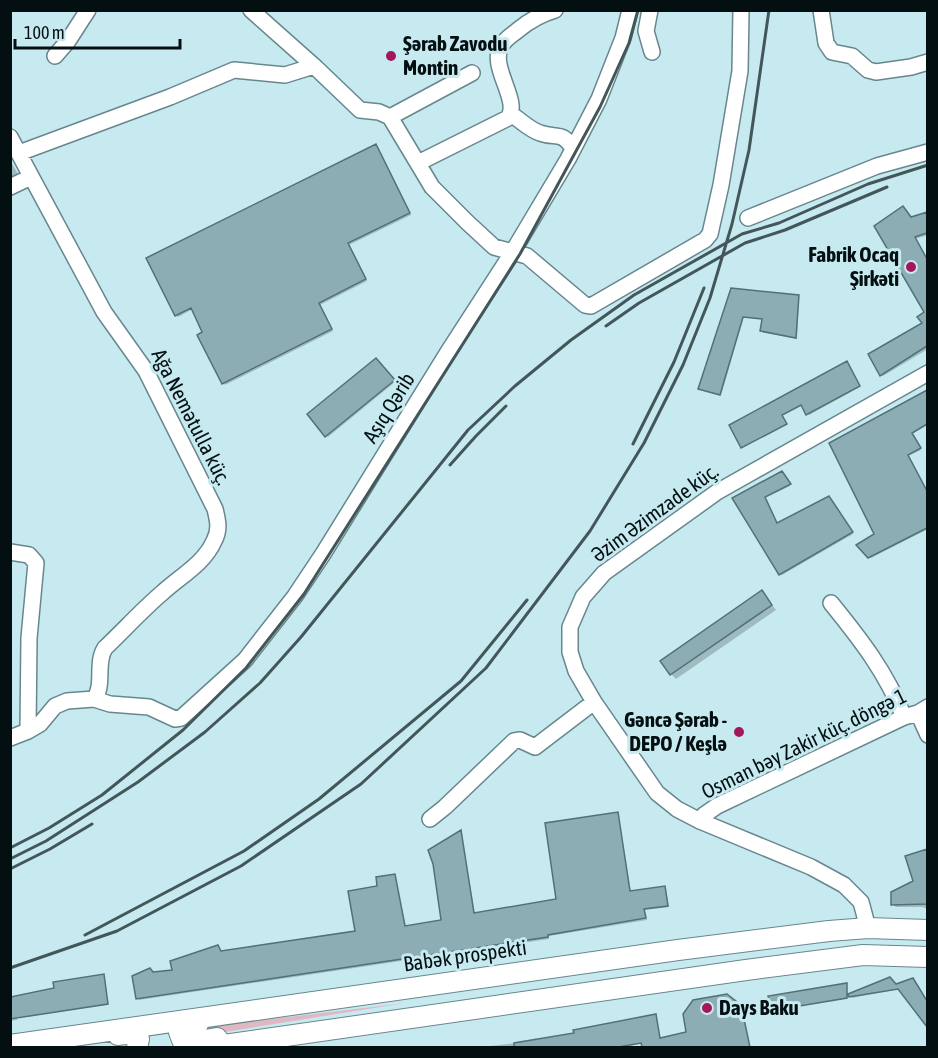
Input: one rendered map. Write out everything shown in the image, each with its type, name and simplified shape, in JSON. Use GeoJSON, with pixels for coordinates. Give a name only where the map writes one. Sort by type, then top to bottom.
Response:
{"type":"FeatureCollection","features":[{"type":"Feature","properties":{"kind":"main road","name":"Babək prospekti"},"geometry":{"type":"LineString","coordinates":[[10,1045],[678,950],[867,928],[927,930]]}},
{"type":"Feature","properties":{"kind":"main road"},"geometry":{"type":"LineString","coordinates":[[203,1047],[244,1045],[311,1031],[863,955],[927,957]]}},
{"type":"Feature","properties":{"kind":"main road"},"geometry":{"type":"LineString","coordinates":[[311,1031],[254,1033],[193,1042],[182,1040],[179,1036],[182,1028],[187,1026],[360,1002],[438,984]]}},
{"type":"Feature","properties":{"kind":"main road"},"geometry":{"type":"LineString","coordinates":[[10,1045],[64,1043],[131,1034],[137,1035],[139,1039],[137,1047]]}},
{"type":"Feature","properties":{"kind":"street"},"geometry":{"type":"LineString","coordinates":[[55,56],[68,41],[88,10]]}},
{"type":"Feature","properties":{"kind":"street"},"geometry":{"type":"LineString","coordinates":[[251,10],[360,110],[379,112],[390,117],[432,187],[494,247],[527,256],[585,305],[591,306],[705,240],[710,234],[721,185],[740,71],[741,10]]}},
{"type":"Feature","properties":{"kind":"street"},"geometry":{"type":"LineString","coordinates":[[418,163],[508,118],[512,108],[498,61],[499,48],[525,25],[555,10]]}},
{"type":"Feature","properties":{"kind":"street","name":"Aşıq Qərib"},"geometry":{"type":"LineString","coordinates":[[94,699],[110,704],[149,707],[175,719],[181,718],[245,660],[295,596],[512,253],[573,149],[599,99],[623,38],[630,10]]}},
{"type":"Feature","properties":{"kind":"street"},"geometry":{"type":"LineString","coordinates":[[650,10],[646,31],[652,52]]}},
{"type":"Feature","properties":{"kind":"street"},"geometry":{"type":"LineString","coordinates":[[821,10],[826,43],[832,52],[855,57],[868,70],[876,72],[911,67],[927,62]]}},
{"type":"Feature","properties":{"kind":"street"},"geometry":{"type":"LineString","coordinates":[[19,153],[159,101],[234,70],[285,75],[314,66]]}},
{"type":"Feature","properties":{"kind":"street"},"geometry":{"type":"LineString","coordinates":[[390,117],[472,73]]}},
{"type":"Feature","properties":{"kind":"street"},"geometry":{"type":"LineString","coordinates":[[511,114],[539,133],[559,135],[565,138],[573,149]]}},
{"type":"Feature","properties":{"kind":"street","name":"Ağa Nemətulla küç."},"geometry":{"type":"LineString","coordinates":[[10,137],[104,312],[146,371],[215,510],[218,522],[218,530],[209,550],[105,648],[100,657],[98,691],[94,699]]}},
{"type":"Feature","properties":{"kind":"street"},"geometry":{"type":"LineString","coordinates":[[748,218],[877,166],[927,152]]}},
{"type":"Feature","properties":{"kind":"street"},"geometry":{"type":"LineString","coordinates":[[10,187],[31,177]]}},
{"type":"Feature","properties":{"kind":"street","name":"Əzim Əzimzade küç."},"geometry":{"type":"LineString","coordinates":[[867,928],[861,902],[844,885],[811,867],[700,821],[657,793],[594,702],[576,671],[570,652],[570,627],[583,597],[603,573],[717,492],[927,373]]}},
{"type":"Feature","properties":{"kind":"street"},"geometry":{"type":"LineString","coordinates":[[10,552],[29,555],[36,563],[29,638],[28,731]]}},
{"type":"Feature","properties":{"kind":"street"},"geometry":{"type":"LineString","coordinates":[[831,603],[871,653],[885,675],[917,712],[927,735]]}},
{"type":"Feature","properties":{"kind":"street"},"geometry":{"type":"LineString","coordinates":[[10,738],[40,724],[47,714],[61,702],[94,699]]}},
{"type":"Feature","properties":{"kind":"street"},"geometry":{"type":"LineString","coordinates":[[430,819],[513,741],[520,740],[535,747],[594,702]]}},
{"type":"Feature","properties":{"kind":"street","name":"Osman bəy Zakir küç. döngə 1"},"geometry":{"type":"LineString","coordinates":[[700,821],[704,815],[717,806],[917,712]]}},
{"type":"Feature","properties":{"kind":"shaded area"},"geometry":{"type":"Polygon","coordinates":[[[405,1003],[200,1036],[196,1028],[405,1003]]]}},
{"type":"Feature","properties":{"kind":"building"},"geometry":{"type":"Polygon","coordinates":[[[376,144],[410,213],[348,243],[366,279],[319,303],[332,329],[222,384],[197,335],[202,332],[191,308],[175,316],[146,258],[376,144]]]}},
{"type":"Feature","properties":{"kind":"building","name":"Fabrik Ocaq Şirkəti"},"geometry":{"type":"Polygon","coordinates":[[[903,206],[911,217],[927,212],[927,233],[915,237],[927,259],[927,346],[880,376],[868,354],[922,323],[917,317],[924,312],[874,226],[903,206]]]}},
{"type":"Feature","properties":{"kind":"building"},"geometry":{"type":"Polygon","coordinates":[[[731,288],[799,295],[796,338],[760,331],[762,319],[743,317],[720,395],[698,389],[731,288]]]}},
{"type":"Feature","properties":{"kind":"building"},"geometry":{"type":"Polygon","coordinates":[[[376,358],[395,380],[325,437],[307,414],[376,358]]]}},
{"type":"Feature","properties":{"kind":"building"},"geometry":{"type":"Polygon","coordinates":[[[847,361],[860,386],[806,415],[801,405],[782,415],[787,424],[741,448],[729,425],[847,361]]]}},
{"type":"Feature","properties":{"kind":"building"},"geometry":{"type":"Polygon","coordinates":[[[927,390],[927,424],[912,433],[921,448],[908,455],[927,491],[927,528],[868,558],[856,545],[874,534],[829,443],[927,390]]]}},
{"type":"Feature","properties":{"kind":"building"},"geometry":{"type":"Polygon","coordinates":[[[782,471],[791,484],[765,497],[777,523],[829,496],[853,532],[779,575],[732,498],[782,471]]]}},
{"type":"Feature","properties":{"kind":"building"},"geometry":{"type":"Polygon","coordinates":[[[762,590],[772,605],[670,675],[660,661],[762,590]]]}},
{"type":"Feature","properties":{"kind":"building"},"geometry":{"type":"Polygon","coordinates":[[[618,812],[630,891],[665,886],[668,906],[644,909],[646,918],[548,935],[548,937],[136,999],[132,976],[150,968],[153,972],[172,970],[170,961],[218,945],[221,951],[355,931],[348,891],[377,886],[376,877],[395,874],[405,926],[441,920],[433,864],[428,850],[461,830],[474,913],[556,899],[545,823],[618,812]]]}},
{"type":"Feature","properties":{"kind":"building"},"geometry":{"type":"Polygon","coordinates":[[[927,849],[927,904],[891,905],[891,892],[913,881],[905,856],[927,849]]]}},
{"type":"Feature","properties":{"kind":"building"},"geometry":{"type":"Polygon","coordinates":[[[104,974],[108,1004],[10,1019],[10,997],[54,988],[53,982],[104,974]]]}},
{"type":"Feature","properties":{"kind":"building"},"geometry":{"type":"Polygon","coordinates":[[[890,977],[896,984],[913,978],[927,1001],[927,1027],[898,989],[849,997],[848,994],[890,977]]]}},
{"type":"Feature","properties":{"kind":"building"},"geometry":{"type":"Polygon","coordinates":[[[847,983],[847,998],[770,1011],[768,996],[847,983]]]}},
{"type":"Feature","properties":{"kind":"building"},"geometry":{"type":"Polygon","coordinates":[[[727,994],[741,1005],[750,1047],[642,1047],[641,1043],[618,1047],[514,1047],[514,1043],[574,1033],[573,1030],[656,1014],[660,1038],[686,1032],[683,1014],[693,1000],[727,994]]]}},
{"type":"Feature","properties":{"kind":"railway"},"geometry":{"type":"LineString","coordinates":[[10,848],[49,828],[102,795],[183,730],[246,668],[304,594],[520,254],[600,107],[629,43],[638,10]]}},
{"type":"Feature","properties":{"kind":"railway"},"geometry":{"type":"LineString","coordinates":[[10,968],[117,931],[241,866],[361,784],[486,668],[590,531],[644,443],[683,365],[710,298],[732,224],[749,150],[769,10]]}},
{"type":"Feature","properties":{"kind":"railway"},"geometry":{"type":"LineString","coordinates":[[10,859],[46,841],[138,782],[205,732],[260,683],[301,637],[468,430],[515,386],[571,340],[634,295],[742,234],[779,223],[868,184],[928,165]]}},
{"type":"Feature","properties":{"kind":"railway"},"geometry":{"type":"LineString","coordinates":[[606,326],[639,303],[745,243],[785,230],[887,187]]}},
{"type":"Feature","properties":{"kind":"railway"},"geometry":{"type":"LineString","coordinates":[[633,444],[674,362],[704,288]]}},
{"type":"Feature","properties":{"kind":"railway"},"geometry":{"type":"LineString","coordinates":[[450,465],[506,406]]}},
{"type":"Feature","properties":{"kind":"railway"},"geometry":{"type":"LineString","coordinates":[[85,935],[244,851],[319,799],[461,681],[527,600]]}},
{"type":"Feature","properties":{"kind":"railway"},"geometry":{"type":"LineString","coordinates":[[10,869],[92,824]]}},
{"type":"Feature","properties":{"kind":"place","name":"Şərab Zavodu Montin"},"geometry":{"type":"Point","coordinates":[391,56]}},
{"type":"Feature","properties":{"kind":"place","name":"Fabrik Ocaq Şirkəti"},"geometry":{"type":"Point","coordinates":[911,267]}},
{"type":"Feature","properties":{"kind":"place","name":"Gəncə Şərab - DEPO / Keşlə"},"geometry":{"type":"Point","coordinates":[739,732]}},
{"type":"Feature","properties":{"kind":"place","name":"Days Baku"},"geometry":{"type":"Point","coordinates":[707,1008]}}]}
